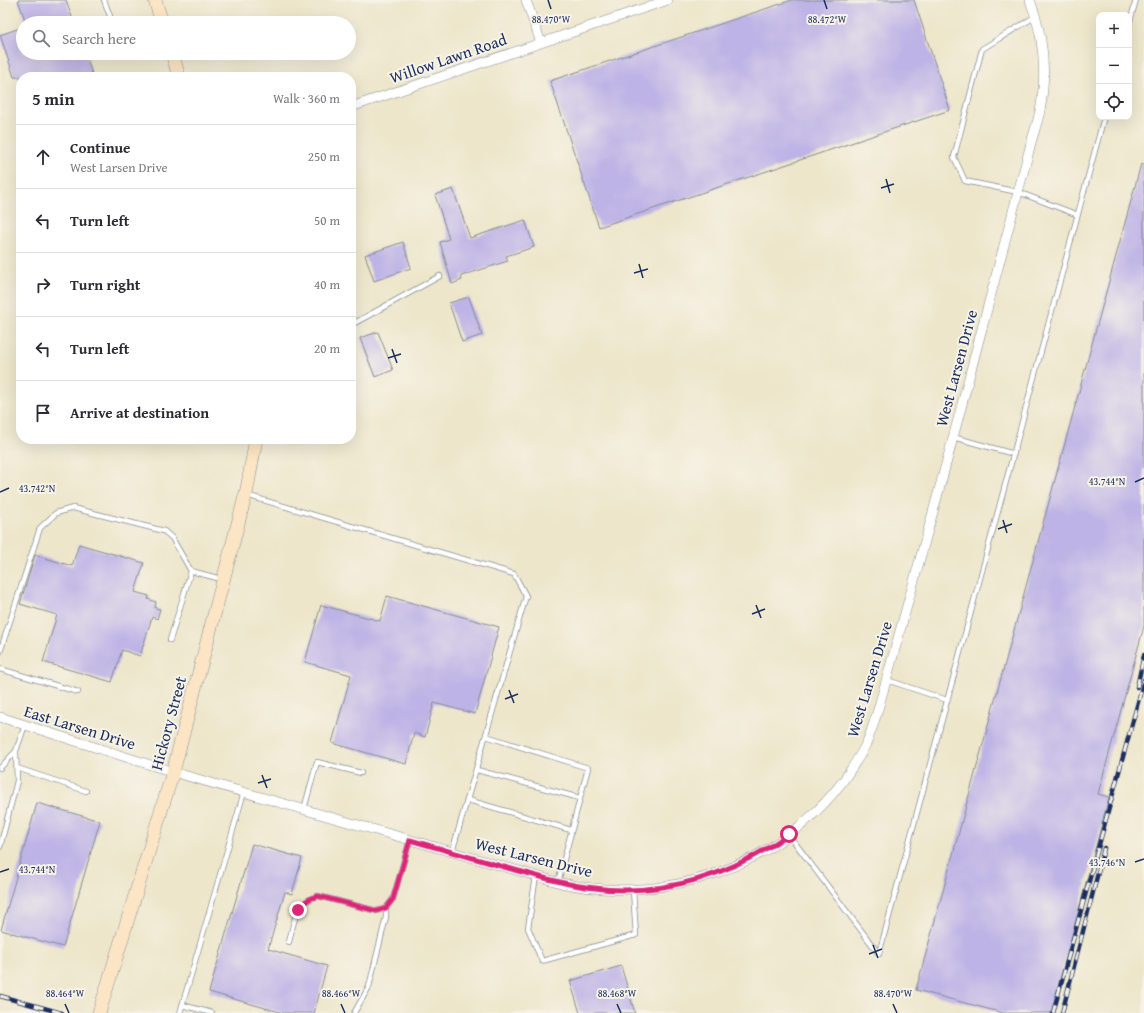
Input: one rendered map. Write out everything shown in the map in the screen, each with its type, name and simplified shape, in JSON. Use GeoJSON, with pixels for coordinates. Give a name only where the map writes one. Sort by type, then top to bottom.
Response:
{"type":"FeatureCollection","features":[{"type":"Feature","properties":{"kind":"street"},"geometry":{"type":"LineString","coordinates":[[155,0],[160,16]]}},
{"type":"Feature","properties":{"kind":"street"},"geometry":{"type":"LineString","coordinates":[[526,0],[541,43]]}},
{"type":"Feature","properties":{"kind":"street","name":"Willow Lawn Road"},"geometry":{"type":"LineString","coordinates":[[356,105],[668,0]]}},
{"type":"Feature","properties":{"kind":"street","name":"West Larsen Drive"},"geometry":{"type":"LineString","coordinates":[[173,772],[536,876],[558,882],[592,888],[633,890],[677,885],[713,875],[763,852],[789,834],[820,807],[834,792],[856,762],[868,739],[887,680],[954,437],[1038,118],[1043,88],[1043,53],[1036,16],[1030,0]]}},
{"type":"Feature","properties":{"kind":"street"},"geometry":{"type":"LineString","coordinates":[[174,60],[178,72]]}},
{"type":"Feature","properties":{"kind":"street","name":"Hickory Street"},"geometry":{"type":"LineString","coordinates":[[99,1013],[173,772],[245,494],[255,444]]}},
{"type":"Feature","properties":{"kind":"street","name":"East Larsen Drive"},"geometry":{"type":"LineString","coordinates":[[0,717],[173,772]]}},
{"type":"Feature","properties":{"kind":"lane"},"geometry":{"type":"LineString","coordinates":[[104,0],[110,16]]}},
{"type":"Feature","properties":{"kind":"lane"},"geometry":{"type":"LineString","coordinates":[[1132,14],[1136,0]]}},
{"type":"Feature","properties":{"kind":"lane"},"geometry":{"type":"LineString","coordinates":[[1036,16],[982,49],[954,157],[965,182],[1018,192],[1078,215]]}},
{"type":"Feature","properties":{"kind":"lane"},"geometry":{"type":"LineString","coordinates":[[789,834],[880,954],[1103,120]]}},
{"type":"Feature","properties":{"kind":"lane"},"geometry":{"type":"LineString","coordinates":[[356,322],[440,276]]}},
{"type":"Feature","properties":{"kind":"lane"},"geometry":{"type":"LineString","coordinates":[[954,437],[1014,454]]}},
{"type":"Feature","properties":{"kind":"lane"},"geometry":{"type":"LineString","coordinates":[[245,494],[514,574],[526,596],[477,770],[452,852]]}},
{"type":"Feature","properties":{"kind":"lane"},"geometry":{"type":"LineString","coordinates":[[0,652],[40,528],[56,513],[73,508],[164,531],[172,538],[191,571],[223,580]]}},
{"type":"Feature","properties":{"kind":"lane"},"geometry":{"type":"LineString","coordinates":[[170,640],[191,571]]}},
{"type":"Feature","properties":{"kind":"lane"},"geometry":{"type":"LineString","coordinates":[[0,669],[78,692]]}},
{"type":"Feature","properties":{"kind":"lane"},"geometry":{"type":"LineString","coordinates":[[887,680],[948,700]]}},
{"type":"Feature","properties":{"kind":"lane"},"geometry":{"type":"LineString","coordinates":[[0,847],[17,781],[16,751],[25,725]]}},
{"type":"Feature","properties":{"kind":"lane"},"geometry":{"type":"LineString","coordinates":[[486,736],[588,768],[558,882]]}},
{"type":"Feature","properties":{"kind":"lane"},"geometry":{"type":"LineString","coordinates":[[0,768],[16,751]]}},
{"type":"Feature","properties":{"kind":"lane"},"geometry":{"type":"LineString","coordinates":[[304,809],[317,762],[361,773]]}},
{"type":"Feature","properties":{"kind":"lane"},"geometry":{"type":"LineString","coordinates":[[17,768],[86,791]]}},
{"type":"Feature","properties":{"kind":"lane"},"geometry":{"type":"LineString","coordinates":[[477,770],[580,798]]}},
{"type":"Feature","properties":{"kind":"lane"},"geometry":{"type":"LineString","coordinates":[[180,1013],[244,792]]}},
{"type":"Feature","properties":{"kind":"lane"},"geometry":{"type":"LineString","coordinates":[[468,800],[572,830]]}},
{"type":"Feature","properties":{"kind":"lane"},"geometry":{"type":"LineString","coordinates":[[289,942],[298,910],[304,902],[310,898],[318,896],[377,911],[386,908],[393,899],[410,840]]}},
{"type":"Feature","properties":{"kind":"lane"},"geometry":{"type":"LineString","coordinates":[[536,876],[528,928],[542,961],[636,935],[633,890]]}},
{"type":"Feature","properties":{"kind":"lane"},"geometry":{"type":"LineString","coordinates":[[354,1013],[369,987],[386,917],[386,908]]}},
{"type":"Feature","properties":{"kind":"lane"},"geometry":{"type":"LineString","coordinates":[[182,1005],[212,1013]]}},
{"type":"Feature","properties":{"kind":"building"},"geometry":{"type":"Polygon","coordinates":[[[18,0],[66,0],[72,16],[24,16],[18,0]]]}},
{"type":"Feature","properties":{"kind":"building"},"geometry":{"type":"Polygon","coordinates":[[[792,0],[914,0],[950,110],[599,227],[550,81],[792,0]]]}},
{"type":"Feature","properties":{"kind":"building"},"geometry":{"type":"Polygon","coordinates":[[[16,29],[16,60],[87,60],[91,72],[16,72],[16,77],[14,77],[0,35],[16,29]]]}},
{"type":"Feature","properties":{"kind":"building"},"geometry":{"type":"Polygon","coordinates":[[[1141,164],[1144,164],[1144,626],[1098,794],[1109,797],[1051,1013],[1003,1013],[916,990],[1141,164]]]}},
{"type":"Feature","properties":{"kind":"building"},"geometry":{"type":"Polygon","coordinates":[[[453,189],[470,238],[525,220],[534,247],[506,256],[508,261],[461,276],[462,280],[452,284],[440,242],[449,239],[435,195],[453,189]]]}},
{"type":"Feature","properties":{"kind":"building"},"geometry":{"type":"Polygon","coordinates":[[[403,242],[411,268],[374,281],[365,255],[403,242]]]}},
{"type":"Feature","properties":{"kind":"building"},"geometry":{"type":"Polygon","coordinates":[[[469,297],[482,335],[462,342],[449,303],[469,297]]]}},
{"type":"Feature","properties":{"kind":"building"},"geometry":{"type":"Polygon","coordinates":[[[378,332],[393,370],[375,377],[360,338],[378,332]]]}},
{"type":"Feature","properties":{"kind":"building"},"geometry":{"type":"Polygon","coordinates":[[[79,544],[144,563],[135,592],[149,596],[148,599],[156,602],[155,608],[160,609],[157,619],[152,617],[140,656],[122,650],[112,682],[43,662],[57,615],[20,604],[35,555],[72,566],[79,544]]]}},
{"type":"Feature","properties":{"kind":"building"},"geometry":{"type":"Polygon","coordinates":[[[387,596],[499,627],[475,714],[434,703],[425,737],[414,733],[406,764],[332,743],[351,675],[305,662],[321,605],[380,621],[387,596]]]}},
{"type":"Feature","properties":{"kind":"building"},"geometry":{"type":"Polygon","coordinates":[[[37,803],[100,821],[63,947],[1,930],[37,803]]]}},
{"type":"Feature","properties":{"kind":"building"},"geometry":{"type":"Polygon","coordinates":[[[252,844],[302,858],[292,894],[285,892],[268,949],[327,966],[314,1013],[283,1013],[209,992],[252,844]]]}},
{"type":"Feature","properties":{"kind":"building"},"geometry":{"type":"Polygon","coordinates":[[[621,966],[635,1013],[580,1013],[570,981],[621,966]]]}},
{"type":"Feature","properties":{"kind":"railway"},"geometry":{"type":"LineString","coordinates":[[1137,687],[1144,655]]}},
{"type":"Feature","properties":{"kind":"railway"},"geometry":{"type":"LineString","coordinates":[[1053,1013],[1144,680]]}},
{"type":"Feature","properties":{"kind":"railway"},"geometry":{"type":"LineString","coordinates":[[1062,1013],[1104,848]]}},
{"type":"Feature","properties":{"kind":"railway"},"geometry":{"type":"LineString","coordinates":[[0,996],[62,1013]]}},
{"type":"Feature","properties":{"kind":"route"},"geometry":{"type":"LineString","coordinates":[[298,910],[304,902],[310,898],[318,896],[377,911],[386,908],[393,899],[410,840],[561,883],[592,888],[633,890],[677,885],[704,878],[748,860],[763,852],[789,834]]}}]}
